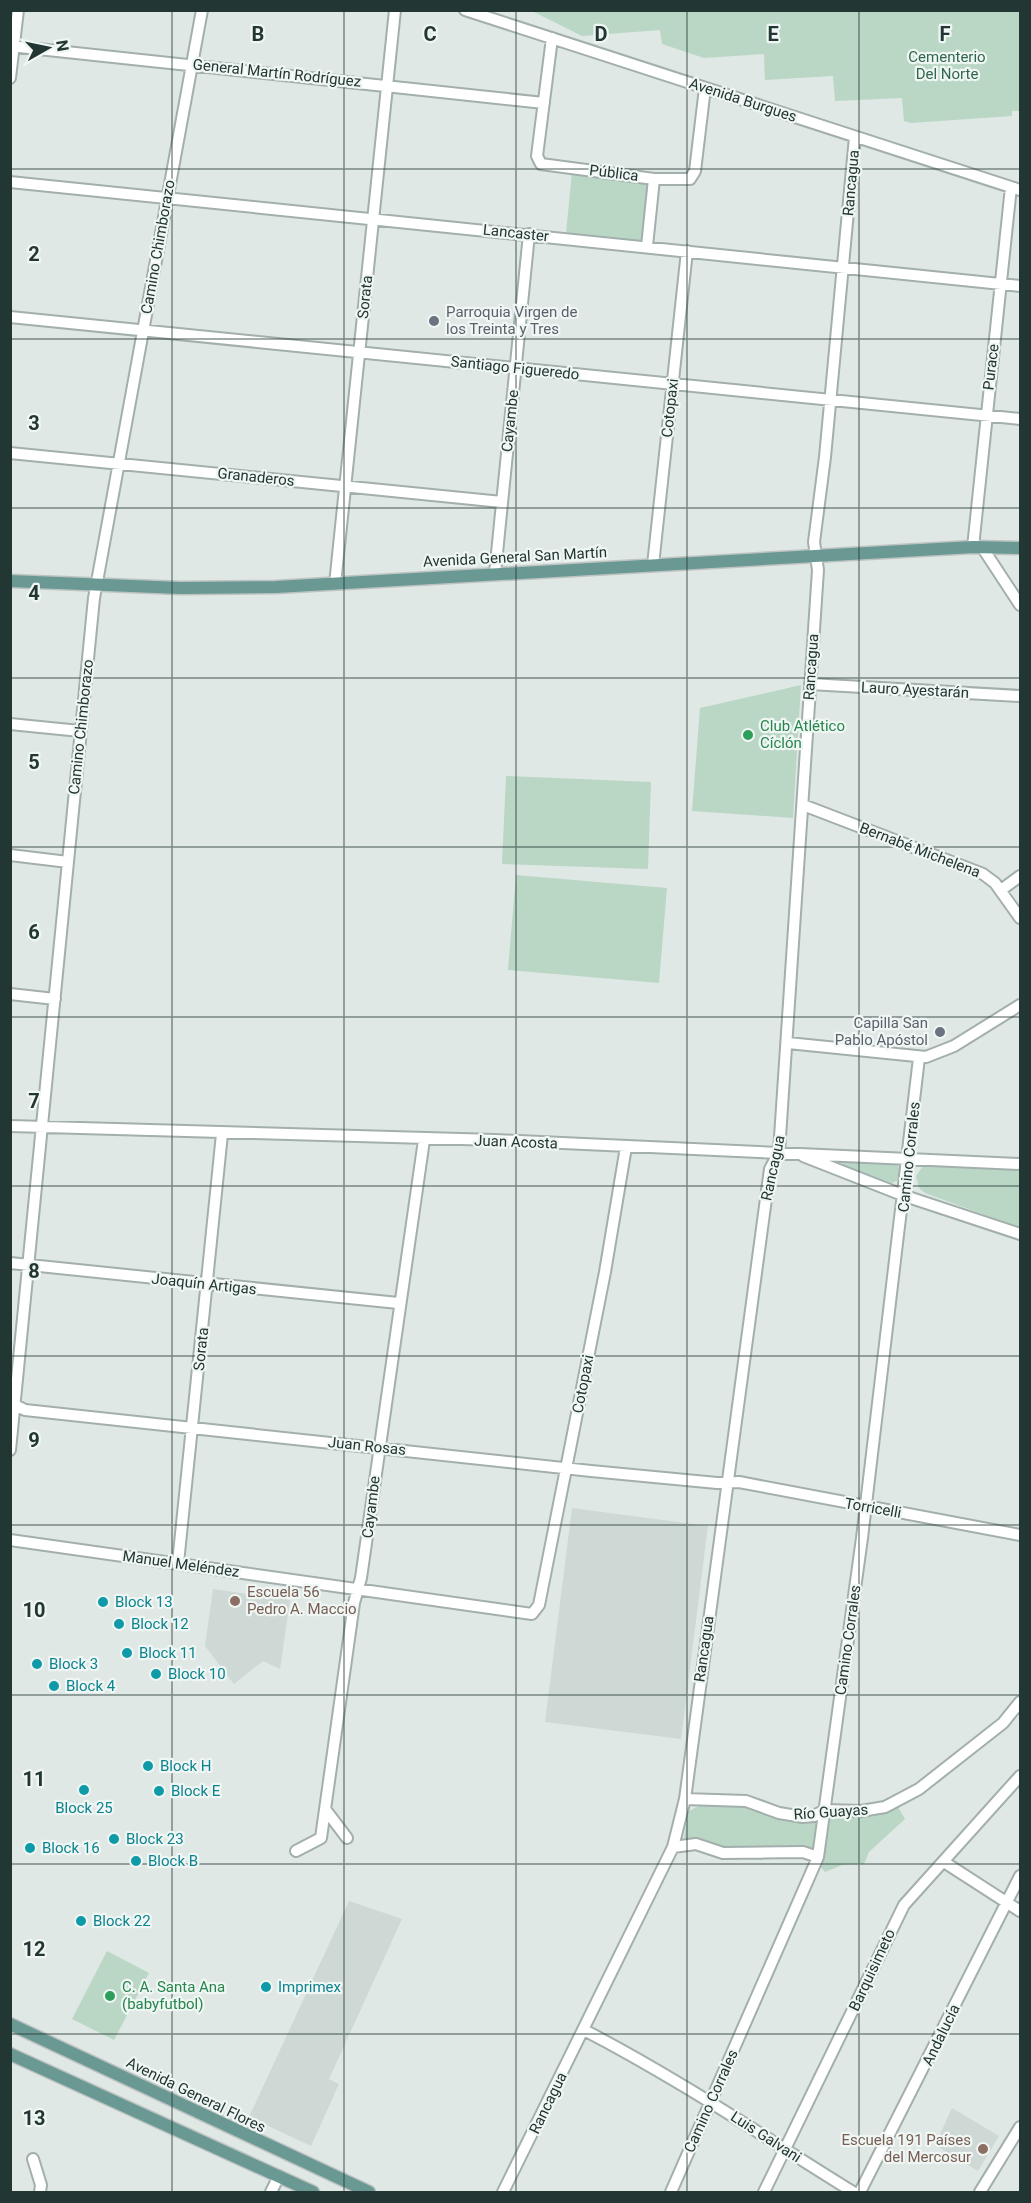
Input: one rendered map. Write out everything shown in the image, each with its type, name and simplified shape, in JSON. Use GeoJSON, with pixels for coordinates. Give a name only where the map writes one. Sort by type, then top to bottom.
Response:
{"type":"FeatureCollection","features":[{"type":"Feature","properties":{"kind":"main road","name":"Avenida General San Martín"},"geometry":{"type":"LineString","coordinates":[[10,582],[180,588],[335,584],[816,555],[977,547],[1020,548]]}},
{"type":"Feature","properties":{"kind":"main road","name":"Avenida General Flores"},"geometry":{"type":"LineString","coordinates":[[10,2024],[369,2193]]}},
{"type":"Feature","properties":{"kind":"main road"},"geometry":{"type":"LineString","coordinates":[[10,2054],[313,2193]]}},
{"type":"Feature","properties":{"kind":"street"},"geometry":{"type":"LineString","coordinates":[[10,78],[18,10]]}},
{"type":"Feature","properties":{"kind":"street","name":"Camino Chimborazo"},"geometry":{"type":"LineString","coordinates":[[10,1450],[13,1404],[30,1265],[80,731],[97,586],[202,10]]}},
{"type":"Feature","properties":{"kind":"street","name":"Sorata"},"geometry":{"type":"LineString","coordinates":[[335,584],[395,10]]}},
{"type":"Feature","properties":{"kind":"street","name":"Avenida Burgues"},"geometry":{"type":"LineString","coordinates":[[465,10],[1016,188]]}},
{"type":"Feature","properties":{"kind":"street"},"geometry":{"type":"LineString","coordinates":[[544,103],[552,38]]}},
{"type":"Feature","properties":{"kind":"street","name":"General Martín Rodríguez"},"geometry":{"type":"LineString","coordinates":[[12,47],[388,84],[544,103]]}},
{"type":"Feature","properties":{"kind":"street","name":"Pública"},"geometry":{"type":"LineString","coordinates":[[544,103],[537,156],[539,162],[654,179],[690,179],[695,171],[705,88]]}},
{"type":"Feature","properties":{"kind":"street","name":"Rancagua"},"geometry":{"type":"LineString","coordinates":[[503,2193],[673,1847],[685,1799],[770,1169],[779,1152],[818,570],[814,542],[831,400],[855,137]]}},
{"type":"Feature","properties":{"kind":"street"},"geometry":{"type":"LineString","coordinates":[[646,246],[654,179]]}},
{"type":"Feature","properties":{"kind":"street","name":"Lancaster"},"geometry":{"type":"LineString","coordinates":[[10,182],[1020,286]]}},
{"type":"Feature","properties":{"kind":"street","name":"Purace"},"geometry":{"type":"LineString","coordinates":[[977,547],[985,416],[1016,188]]}},
{"type":"Feature","properties":{"kind":"street","name":"Cayambe"},"geometry":{"type":"LineString","coordinates":[[495,573],[528,234]]}},
{"type":"Feature","properties":{"kind":"street","name":"Cotopaxi"},"geometry":{"type":"LineString","coordinates":[[653,565],[687,250]]}},
{"type":"Feature","properties":{"kind":"street","name":"Santiago Figueredo"},"geometry":{"type":"LineString","coordinates":[[10,317],[1020,420]]}},
{"type":"Feature","properties":{"kind":"street","name":"Granaderos"},"geometry":{"type":"LineString","coordinates":[[10,453],[502,502]]}},
{"type":"Feature","properties":{"kind":"street"},"geometry":{"type":"LineString","coordinates":[[977,547],[1020,605]]}},
{"type":"Feature","properties":{"kind":"street","name":"Lauro Ayestarán"},"geometry":{"type":"LineString","coordinates":[[810,684],[1020,696]]}},
{"type":"Feature","properties":{"kind":"street"},"geometry":{"type":"LineString","coordinates":[[10,723],[80,731]]}},
{"type":"Feature","properties":{"kind":"street","name":"Bernabé Michelena"},"geometry":{"type":"LineString","coordinates":[[802,805],[983,873],[1001,890],[1020,918]]}},
{"type":"Feature","properties":{"kind":"street"},"geometry":{"type":"LineString","coordinates":[[10,855],[68,862]]}},
{"type":"Feature","properties":{"kind":"street"},"geometry":{"type":"LineString","coordinates":[[1001,890],[1020,876]]}},
{"type":"Feature","properties":{"kind":"street"},"geometry":{"type":"LineString","coordinates":[[10,994],[55,999]]}},
{"type":"Feature","properties":{"kind":"street"},"geometry":{"type":"LineString","coordinates":[[788,1043],[920,1058],[934,1055],[954,1046],[1020,1005]]}},
{"type":"Feature","properties":{"kind":"street","name":"Camino Corrales"},"geometry":{"type":"LineString","coordinates":[[670,2193],[818,1857],[905,1196],[920,1058]]}},
{"type":"Feature","properties":{"kind":"street","name":"Juan Acosta"},"geometry":{"type":"LineString","coordinates":[[10,1126],[43,1129],[424,1140],[495,1140],[1020,1164]]}},
{"type":"Feature","properties":{"kind":"street","name":"Sorata"},"geometry":{"type":"LineString","coordinates":[[178,1563],[222,1134]]}},
{"type":"Feature","properties":{"kind":"street","name":"Cayambe"},"geometry":{"type":"LineString","coordinates":[[296,1851],[321,1839],[352,1614],[362,1578],[378,1447],[424,1140]]}},
{"type":"Feature","properties":{"kind":"street","name":"Cotopaxi"},"geometry":{"type":"LineString","coordinates":[[529,1615],[538,1605],[567,1468],[626,1147]]}},
{"type":"Feature","properties":{"kind":"street"},"geometry":{"type":"LineString","coordinates":[[797,1154],[905,1196],[1020,1234]]}},
{"type":"Feature","properties":{"kind":"street","name":"Joaquín Artigas"},"geometry":{"type":"LineString","coordinates":[[10,1263],[399,1303]]}},
{"type":"Feature","properties":{"kind":"street","name":"Juan Rosas"},"geometry":{"type":"LineString","coordinates":[[13,1404],[25,1410],[567,1468],[726,1482]]}},
{"type":"Feature","properties":{"kind":"street","name":"Torricelli"},"geometry":{"type":"LineString","coordinates":[[726,1482],[739,1482],[1020,1535]]}},
{"type":"Feature","properties":{"kind":"street","name":"Manuel Meléndez"},"geometry":{"type":"LineString","coordinates":[[10,1540],[529,1615]]}},
{"type":"Feature","properties":{"kind":"street","name":"Río Guayas"},"geometry":{"type":"LineString","coordinates":[[685,1799],[746,1801],[780,1813],[803,1817],[814,1816],[825,1810],[873,1810],[897,1802],[918,1789],[994,1731],[1019,1705]]}},
{"type":"Feature","properties":{"kind":"street","name":"Barquisimeto"},"geometry":{"type":"LineString","coordinates":[[764,2193],[899,1913],[1020,1776]]}},
{"type":"Feature","properties":{"kind":"street"},"geometry":{"type":"LineString","coordinates":[[325,1809],[346,1838]]}},
{"type":"Feature","properties":{"kind":"street"},"geometry":{"type":"LineString","coordinates":[[673,1847],[696,1844],[723,1853],[803,1852],[818,1857]]}},
{"type":"Feature","properties":{"kind":"street"},"geometry":{"type":"LineString","coordinates":[[945,1862],[1020,1911]]}},
{"type":"Feature","properties":{"kind":"street","name":"Andalucía"},"geometry":{"type":"LineString","coordinates":[[860,2193],[1020,1876]]}},
{"type":"Feature","properties":{"kind":"street","name":"Luis Galvani"},"geometry":{"type":"LineString","coordinates":[[584,2030],[634,2056],[711,2102],[853,2193]]}},
{"type":"Feature","properties":{"kind":"street"},"geometry":{"type":"LineString","coordinates":[[980,2193],[1020,2127]]}},
{"type":"Feature","properties":{"kind":"street"},"geometry":{"type":"LineString","coordinates":[[33,2159],[39,2178],[40,2193]]}},
{"type":"Feature","properties":{"kind":"street"},"geometry":{"type":"LineString","coordinates":[[271,2193],[279,2176]]}},
{"type":"Feature","properties":{"kind":"shaded area"},"geometry":{"type":"Polygon","coordinates":[[[572,1508],[708,1526],[681,1739],[545,1722],[572,1508]]]}},
{"type":"Feature","properties":{"kind":"shaded area"},"geometry":{"type":"Polygon","coordinates":[[[213,1589],[290,1600],[280,1669],[263,1661],[234,1684],[205,1646],[213,1589]]]}},
{"type":"Feature","properties":{"kind":"shaded area"},"geometry":{"type":"Polygon","coordinates":[[[349,1901],[402,1919],[329,2079],[339,2084],[311,2146],[249,2117],[349,1901]]]}},
{"type":"Feature","properties":{"kind":"shaded area"},"geometry":{"type":"Polygon","coordinates":[[[952,2108],[999,2136],[978,2171],[935,2145],[952,2108]]]}},
{"type":"Feature","properties":{"kind":"green space","name":"Cementerio Del Norte"},"geometry":{"type":"Polygon","coordinates":[[[532,11],[1020,11],[1020,111],[1012,111],[1012,116],[911,123],[904,121],[902,98],[835,101],[833,76],[765,80],[764,54],[704,58],[662,44],[660,30],[582,36],[532,11]]]}},
{"type":"Feature","properties":{"kind":"green space"},"geometry":{"type":"Polygon","coordinates":[[[572,172],[650,181],[644,241],[566,233],[572,172]]]}},
{"type":"Feature","properties":{"kind":"green space","name":"Club Atlético Cíclón"},"geometry":{"type":"Polygon","coordinates":[[[801,685],[793,818],[692,811],[700,708],[801,685]]]}},
{"type":"Feature","properties":{"kind":"green space"},"geometry":{"type":"Polygon","coordinates":[[[506,776],[651,782],[648,869],[502,864],[506,776]]]}},
{"type":"Feature","properties":{"kind":"green space"},"geometry":{"type":"Polygon","coordinates":[[[516,875],[667,888],[659,983],[508,970],[516,875]]]}},
{"type":"Feature","properties":{"kind":"green space"},"geometry":{"type":"Polygon","coordinates":[[[842,1160],[897,1164],[901,1171],[900,1179],[892,1183],[843,1166],[842,1160]]]}},
{"type":"Feature","properties":{"kind":"green space"},"geometry":{"type":"Polygon","coordinates":[[[929,1164],[1020,1170],[1020,1228],[925,1193],[919,1188],[916,1176],[923,1166],[929,1164]]]}},
{"type":"Feature","properties":{"kind":"green space"},"geometry":{"type":"Polygon","coordinates":[[[704,1803],[752,1807],[777,1818],[816,1821],[818,1827],[813,1847],[723,1849],[707,1841],[686,1839],[684,1837],[689,1811],[704,1803]]]}},
{"type":"Feature","properties":{"kind":"green space"},"geometry":{"type":"Polygon","coordinates":[[[898,1807],[905,1819],[869,1852],[864,1864],[842,1865],[825,1872],[819,1865],[831,1817],[883,1812],[898,1807]]]}},
{"type":"Feature","properties":{"kind":"green space","name":"C. A. Santa Ana (babyfutbol)"},"geometry":{"type":"Polygon","coordinates":[[[107,1951],[149,1973],[114,2040],[72,2019],[107,1951]]]}},
{"type":"Feature","properties":{"kind":"place","name":"Parroquia Virgen de los Treinta y Tres"},"geometry":{"type":"Point","coordinates":[434,321]}},
{"type":"Feature","properties":{"kind":"place","name":"Club Atlético Cíclón"},"geometry":{"type":"Point","coordinates":[748,735]}},
{"type":"Feature","properties":{"kind":"place","name":"Capilla San Pablo Apóstol"},"geometry":{"type":"Point","coordinates":[940,1032]}},
{"type":"Feature","properties":{"kind":"place","name":"Escuela 56 Pedro A. Maccio"},"geometry":{"type":"Point","coordinates":[235,1601]}},
{"type":"Feature","properties":{"kind":"place","name":"Block 13"},"geometry":{"type":"Point","coordinates":[103,1602]}},
{"type":"Feature","properties":{"kind":"place","name":"Block 12"},"geometry":{"type":"Point","coordinates":[119,1624]}},
{"type":"Feature","properties":{"kind":"place","name":"Block 11"},"geometry":{"type":"Point","coordinates":[127,1653]}},
{"type":"Feature","properties":{"kind":"place","name":"Block 3"},"geometry":{"type":"Point","coordinates":[37,1664]}},
{"type":"Feature","properties":{"kind":"place","name":"Block 10"},"geometry":{"type":"Point","coordinates":[156,1674]}},
{"type":"Feature","properties":{"kind":"place","name":"Block 4"},"geometry":{"type":"Point","coordinates":[54,1686]}},
{"type":"Feature","properties":{"kind":"place","name":"Block H"},"geometry":{"type":"Point","coordinates":[148,1766]}},
{"type":"Feature","properties":{"kind":"place","name":"Block 25"},"geometry":{"type":"Point","coordinates":[84,1790]}},
{"type":"Feature","properties":{"kind":"place","name":"Block E"},"geometry":{"type":"Point","coordinates":[159,1791]}},
{"type":"Feature","properties":{"kind":"place","name":"Block 23"},"geometry":{"type":"Point","coordinates":[114,1839]}},
{"type":"Feature","properties":{"kind":"place","name":"Block 16"},"geometry":{"type":"Point","coordinates":[30,1848]}},
{"type":"Feature","properties":{"kind":"place","name":"Block B"},"geometry":{"type":"Point","coordinates":[136,1861]}},
{"type":"Feature","properties":{"kind":"place","name":"Block 22"},"geometry":{"type":"Point","coordinates":[81,1921]}},
{"type":"Feature","properties":{"kind":"place","name":"Imprimex"},"geometry":{"type":"Point","coordinates":[266,1987]}},
{"type":"Feature","properties":{"kind":"place","name":"C. A. Santa Ana (babyfutbol)"},"geometry":{"type":"Point","coordinates":[110,1996]}},
{"type":"Feature","properties":{"kind":"place","name":"Escuela 191 Países del Mercosur"},"geometry":{"type":"Point","coordinates":[983,2149]}}]}
